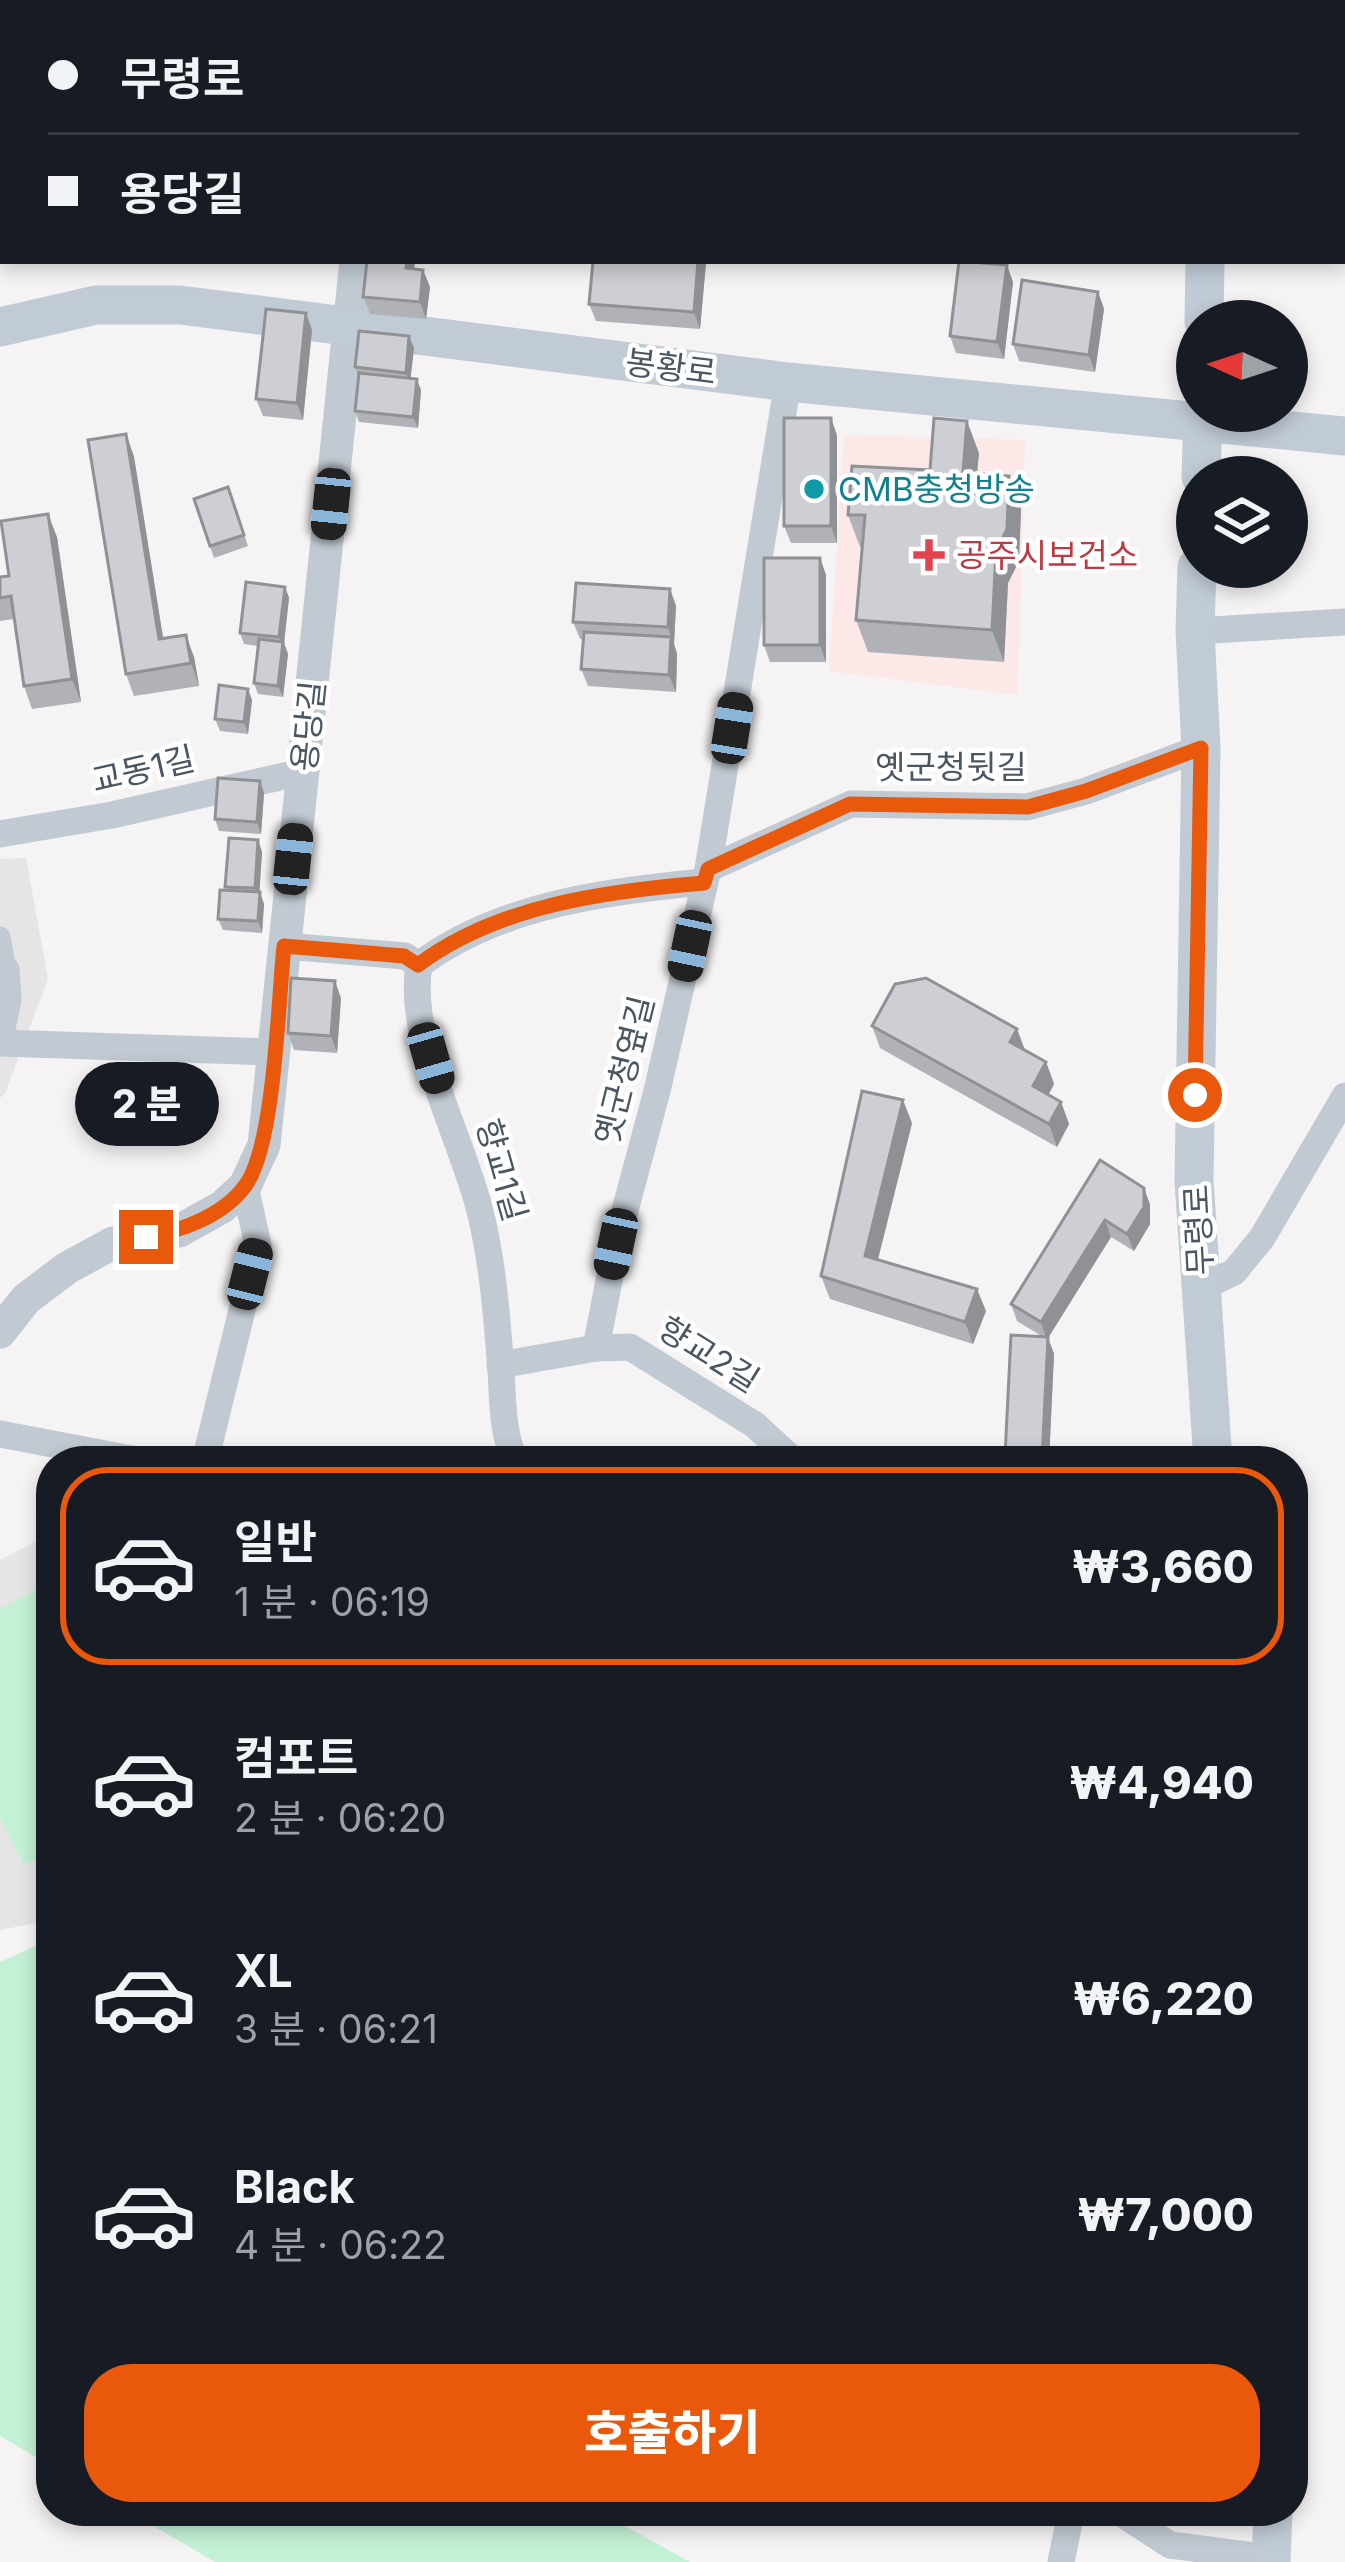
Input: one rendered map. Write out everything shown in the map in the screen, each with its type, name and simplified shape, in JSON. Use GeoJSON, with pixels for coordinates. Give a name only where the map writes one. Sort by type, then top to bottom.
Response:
{"type":"FeatureCollection","features":[{"type":"Feature","properties":{"kind":"main road"},"geometry":{"type":"LineString","coordinates":[[1204,300],[1205,264]]}},
{"type":"Feature","properties":{"kind":"main road","name":"봉황로"},"geometry":{"type":"LineString","coordinates":[[0,327],[96,305],[180,305],[788,382],[1176,414]]}},
{"type":"Feature","properties":{"kind":"main road","name":"봉황로"},"geometry":{"type":"LineString","coordinates":[[1308,431],[1345,436]]}},
{"type":"Feature","properties":{"kind":"main road","name":"무령로"},"geometry":{"type":"LineString","coordinates":[[1196,588],[1201,748],[1194,1181],[1212,1446]]}},
{"type":"Feature","properties":{"kind":"main road"},"geometry":{"type":"LineString","coordinates":[[1271,2560],[1272,2526]]}},
{"type":"Feature","properties":{"kind":"street","name":"용당길"},"geometry":{"type":"LineString","coordinates":[[245,1186],[264,1145],[356,264]]}},
{"type":"Feature","properties":{"kind":"street","name":"옛군청옆길"},"geometry":{"type":"LineString","coordinates":[[596,1348],[616,1244],[706,876],[788,382]]}},
{"type":"Feature","properties":{"kind":"street"},"geometry":{"type":"LineString","coordinates":[[1195,631],[1345,622]]}},
{"type":"Feature","properties":{"kind":"street","name":"옛군청뒷길"},"geometry":{"type":"LineString","coordinates":[[418,965],[442,948],[526,912],[706,876],[850,804],[1028,807],[1201,748]]}},
{"type":"Feature","properties":{"kind":"street","name":"교동1길"},"geometry":{"type":"LineString","coordinates":[[0,834],[112,815],[302,772]]}},
{"type":"Feature","properties":{"kind":"street"},"geometry":{"type":"LineString","coordinates":[[0,937],[8,1000],[0,1040],[273,1052]]}},
{"type":"Feature","properties":{"kind":"street"},"geometry":{"type":"LineString","coordinates":[[284,946],[404,956],[418,965]]}},
{"type":"Feature","properties":{"kind":"street","name":"향교1길"},"geometry":{"type":"LineString","coordinates":[[418,965],[423,1032],[481,1215],[508,1446]]}},
{"type":"Feature","properties":{"kind":"street"},"geometry":{"type":"LineString","coordinates":[[1201,1288],[1234,1272],[1262,1238],[1345,1096]]}},
{"type":"Feature","properties":{"kind":"street"},"geometry":{"type":"LineString","coordinates":[[0,1332],[26,1299],[67,1268],[113,1243],[179,1231],[221,1208],[245,1186]]}},
{"type":"Feature","properties":{"kind":"street"},"geometry":{"type":"LineString","coordinates":[[209,1446],[258,1245],[245,1186]]}},
{"type":"Feature","properties":{"kind":"street","name":"향교2길"},"geometry":{"type":"LineString","coordinates":[[500,1365],[596,1348],[630,1347],[754,1425],[777,1446]]}},
{"type":"Feature","properties":{"kind":"street"},"geometry":{"type":"LineString","coordinates":[[0,1434],[63,1446]]}},
{"type":"Feature","properties":{"kind":"street"},"geometry":{"type":"LineString","coordinates":[[1061,2562],[1068,2526]]}},
{"type":"Feature","properties":{"kind":"street"},"geometry":{"type":"LineString","coordinates":[[1141,2526],[1170,2545],[1271,2560]]}},
{"type":"Feature","properties":{"kind":"shaded area","name":"공주시보건소"},"geometry":{"type":"Polygon","coordinates":[[[844,435],[1025,440],[1018,695],[829,671],[844,435]]]}},
{"type":"Feature","properties":{"kind":"shaded area"},"geometry":{"type":"Polygon","coordinates":[[[26,858],[48,979],[0,1098],[0,859],[26,858]]]}},
{"type":"Feature","properties":{"kind":"shaded area"},"geometry":{"type":"Polygon","coordinates":[[[36,1542],[36,1923],[0,1930],[0,1560],[36,1542]]]}},
{"type":"Feature","properties":{"kind":"green space"},"geometry":{"type":"Polygon","coordinates":[[[36,1590],[36,1859],[24,1865],[0,1818],[0,1609],[36,1590]]]}},
{"type":"Feature","properties":{"kind":"green space"},"geometry":{"type":"Polygon","coordinates":[[[36,1946],[36,2457],[0,2436],[0,1962],[36,1946]]]}},
{"type":"Feature","properties":{"kind":"green space"},"geometry":{"type":"Polygon","coordinates":[[[154,2526],[625,2526],[690,2562],[215,2562],[154,2526]]]}},
{"type":"Feature","properties":{"kind":"building"},"geometry":{"type":"Polygon","coordinates":[[[367,264],[407,264],[406,268],[423,270],[420,302],[363,297],[367,264]]]}},
{"type":"Feature","properties":{"kind":"building"},"geometry":{"type":"Polygon","coordinates":[[[593,264],[698,264],[694,312],[589,304],[593,264]]]}},
{"type":"Feature","properties":{"kind":"building"},"geometry":{"type":"Polygon","coordinates":[[[959,264],[1007,265],[997,342],[950,336],[959,264]]]}},
{"type":"Feature","properties":{"kind":"building"},"geometry":{"type":"Polygon","coordinates":[[[1022,280],[1098,292],[1089,355],[1013,344],[1022,280]]]}},
{"type":"Feature","properties":{"kind":"building"},"geometry":{"type":"Polygon","coordinates":[[[266,309],[306,313],[297,403],[256,399],[266,309]]]}},
{"type":"Feature","properties":{"kind":"building"},"geometry":{"type":"Polygon","coordinates":[[[359,331],[409,336],[406,373],[355,367],[359,331]]]}},
{"type":"Feature","properties":{"kind":"building"},"geometry":{"type":"Polygon","coordinates":[[[359,373],[417,379],[413,417],[355,411],[359,373]]]}},
{"type":"Feature","properties":{"kind":"building","name":"CMB충청방송"},"geometry":{"type":"Polygon","coordinates":[[[784,418],[831,418],[831,526],[784,526],[784,418]]]}},
{"type":"Feature","properties":{"kind":"building"},"geometry":{"type":"Polygon","coordinates":[[[934,418],[967,421],[963,472],[1009,476],[1007,529],[996,551],[992,630],[856,620],[865,515],[848,515],[852,466],[930,470],[934,418]]]}},
{"type":"Feature","properties":{"kind":"building"},"geometry":{"type":"Polygon","coordinates":[[[126,434],[159,639],[186,635],[191,663],[126,674],[88,440],[126,434]]]}},
{"type":"Feature","properties":{"kind":"building"},"geometry":{"type":"Polygon","coordinates":[[[228,487],[244,535],[210,546],[194,499],[228,487]]]}},
{"type":"Feature","properties":{"kind":"building"},"geometry":{"type":"Polygon","coordinates":[[[48,514],[72,679],[24,686],[11,596],[0,598],[0,577],[9,576],[1,521],[48,514]]]}},
{"type":"Feature","properties":{"kind":"building"},"geometry":{"type":"Polygon","coordinates":[[[764,558],[820,558],[820,645],[764,645],[764,558]]]}},
{"type":"Feature","properties":{"kind":"building"},"geometry":{"type":"Polygon","coordinates":[[[246,582],[285,587],[279,637],[240,633],[246,582]]]}},
{"type":"Feature","properties":{"kind":"building"},"geometry":{"type":"Polygon","coordinates":[[[576,583],[670,589],[668,627],[573,622],[576,583]]]}},
{"type":"Feature","properties":{"kind":"building"},"geometry":{"type":"Polygon","coordinates":[[[584,632],[671,637],[669,675],[581,669],[584,632]]]}},
{"type":"Feature","properties":{"kind":"building"},"geometry":{"type":"Polygon","coordinates":[[[259,639],[283,642],[278,686],[254,683],[259,639]]]}},
{"type":"Feature","properties":{"kind":"building"},"geometry":{"type":"Polygon","coordinates":[[[219,685],[248,689],[244,722],[215,719],[219,685]]]}},
{"type":"Feature","properties":{"kind":"building"},"geometry":{"type":"Polygon","coordinates":[[[218,778],[260,781],[257,822],[215,819],[218,778]]]}},
{"type":"Feature","properties":{"kind":"building"},"geometry":{"type":"Polygon","coordinates":[[[229,838],[258,840],[255,888],[225,887],[229,838]]]}},
{"type":"Feature","properties":{"kind":"building"},"geometry":{"type":"Polygon","coordinates":[[[220,890],[260,892],[258,921],[218,919],[220,890]]]}},
{"type":"Feature","properties":{"kind":"building"},"geometry":{"type":"Polygon","coordinates":[[[291,978],[335,981],[331,1036],[288,1033],[291,978]]]}},
{"type":"Feature","properties":{"kind":"building"},"geometry":{"type":"Polygon","coordinates":[[[926,978],[1017,1029],[1010,1042],[1046,1062],[1033,1086],[1061,1102],[1049,1124],[872,1026],[895,984],[926,978]]]}},
{"type":"Feature","properties":{"kind":"building"},"geometry":{"type":"Polygon","coordinates":[[[862,1091],[903,1100],[865,1256],[977,1289],[965,1322],[821,1276],[862,1091]]]}},
{"type":"Feature","properties":{"kind":"building"},"geometry":{"type":"Polygon","coordinates":[[[1100,1160],[1144,1188],[1144,1207],[1127,1234],[1105,1220],[1041,1322],[1011,1304],[1100,1160]]]}},
{"type":"Feature","properties":{"kind":"building"},"geometry":{"type":"Polygon","coordinates":[[[1011,1335],[1048,1337],[1043,1446],[1005,1446],[1011,1335]]]}},
{"type":"Feature","properties":{"kind":"place","name":"CMB충청방송"},"geometry":{"type":"Point","coordinates":[814,489]}},
{"type":"Feature","properties":{"kind":"place","name":"공주시보건소"},"geometry":{"type":"Point","coordinates":[929,555]}},
{"type":"Feature","properties":{"kind":"route"},"geometry":{"type":"LineString","coordinates":[[146,1237],[179,1231],[221,1208],[245,1186],[264,1145],[284,946],[404,956],[418,965],[442,948],[526,912],[647,887],[704,883],[708,869],[850,804],[1028,807],[1201,748],[1195,1095]]}}]}
